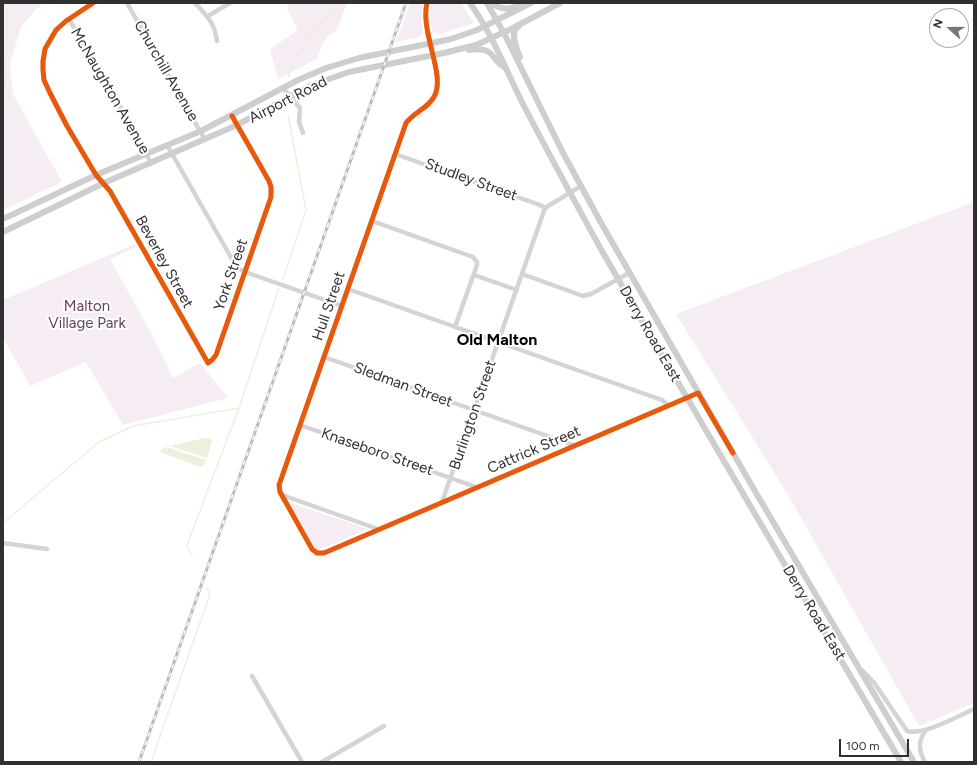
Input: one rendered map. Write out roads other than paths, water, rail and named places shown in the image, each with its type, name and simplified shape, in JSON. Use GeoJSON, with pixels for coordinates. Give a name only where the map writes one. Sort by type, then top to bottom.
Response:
{"type":"FeatureCollection","features":[{"type":"Feature","properties":{"kind":"main road","name":"Derry Road East"},"geometry":{"type":"LineString","coordinates":[[470,3],[485,26],[507,68],[524,106],[618,279],[902,762]]}},
{"type":"Feature","properties":{"kind":"main road","name":"Derry Road East"},"geometry":{"type":"LineString","coordinates":[[487,3],[497,20],[562,151],[629,273],[914,762]]}},
{"type":"Feature","properties":{"kind":"main road"},"geometry":{"type":"LineString","coordinates":[[491,3],[504,9],[514,8],[523,3]]}},
{"type":"Feature","properties":{"kind":"main road","name":"Airport Road"},"geometry":{"type":"LineString","coordinates":[[3,219],[96,175],[232,116],[308,75],[335,65],[451,39],[485,26],[531,3]]}},
{"type":"Feature","properties":{"kind":"main road","name":"Airport Road"},"geometry":{"type":"LineString","coordinates":[[3,231],[104,184],[238,125],[312,85],[349,72],[462,49],[503,33],[560,3]]}},
{"type":"Feature","properties":{"kind":"main road"},"geometry":{"type":"LineString","coordinates":[[522,71],[524,65],[517,51],[514,34],[515,29],[547,12],[548,9]]}},
{"type":"Feature","properties":{"kind":"main road"},"geometry":{"type":"LineString","coordinates":[[462,49],[480,49],[487,51],[494,56],[501,66],[507,68]]}},
{"type":"Feature","properties":{"kind":"main road"},"geometry":{"type":"LineString","coordinates":[[710,436],[720,430]]}},
{"type":"Feature","properties":{"kind":"main road"},"geometry":{"type":"LineString","coordinates":[[883,731],[894,726]]}},
{"type":"Feature","properties":{"kind":"street","name":"Beverley Street"},"geometry":{"type":"LineString","coordinates":[[93,3],[69,19],[56,30],[50,38],[45,49],[43,61],[44,80],[67,126],[96,175],[110,191],[208,363]]}},
{"type":"Feature","properties":{"kind":"street","name":"Churchill Avenue"},"geometry":{"type":"LineString","coordinates":[[127,3],[205,140]]}},
{"type":"Feature","properties":{"kind":"street"},"geometry":{"type":"LineString","coordinates":[[195,3],[208,16],[215,27],[217,41]]}},
{"type":"Feature","properties":{"kind":"street"},"geometry":{"type":"LineString","coordinates":[[208,16],[230,3]]}},
{"type":"Feature","properties":{"kind":"street","name":"Hull Street"},"geometry":{"type":"LineString","coordinates":[[281,495],[279,485],[407,122],[428,104],[436,92],[437,78],[426,18],[427,3]]}},
{"type":"Feature","properties":{"kind":"street","name":"McNaughton Avenue"},"geometry":{"type":"LineString","coordinates":[[69,19],[151,164]]}},
{"type":"Feature","properties":{"kind":"street"},"geometry":{"type":"LineString","coordinates":[[283,88],[300,108],[299,122],[303,133]]}},
{"type":"Feature","properties":{"kind":"street"},"geometry":{"type":"LineString","coordinates":[[232,116],[238,125]]}},
{"type":"Feature","properties":{"kind":"street","name":"York Street"},"geometry":{"type":"LineString","coordinates":[[208,363],[216,355],[271,198],[269,181],[238,125]]}},
{"type":"Feature","properties":{"kind":"street"},"geometry":{"type":"LineString","coordinates":[[167,145],[235,265],[245,272],[342,306]]}},
{"type":"Feature","properties":{"kind":"street","name":"Studley Street"},"geometry":{"type":"LineString","coordinates":[[395,154],[546,208]]}},
{"type":"Feature","properties":{"kind":"street"},"geometry":{"type":"LineString","coordinates":[[546,208],[581,186]]}},
{"type":"Feature","properties":{"kind":"street","name":"Burlington Street"},"geometry":{"type":"LineString","coordinates":[[442,502],[546,208]]}},
{"type":"Feature","properties":{"kind":"street"},"geometry":{"type":"LineString","coordinates":[[372,221],[473,257],[477,262],[474,275],[455,327]]}},
{"type":"Feature","properties":{"kind":"street"},"geometry":{"type":"LineString","coordinates":[[522,274],[583,296],[591,294],[629,273]]}},
{"type":"Feature","properties":{"kind":"street"},"geometry":{"type":"LineString","coordinates":[[474,275],[516,290]]}},
{"type":"Feature","properties":{"kind":"street"},"geometry":{"type":"LineString","coordinates":[[348,289],[662,400],[669,406]]}},
{"type":"Feature","properties":{"kind":"street","name":"Sledman Street"},"geometry":{"type":"LineString","coordinates":[[324,357],[573,445]]}},
{"type":"Feature","properties":{"kind":"street","name":"Cattrick Street"},"geometry":{"type":"LineString","coordinates":[[378,529],[698,393]]}},
{"type":"Feature","properties":{"kind":"street","name":"Knaseboro Street"},"geometry":{"type":"LineString","coordinates":[[300,425],[476,487]]}},
{"type":"Feature","properties":{"kind":"street"},"geometry":{"type":"LineString","coordinates":[[281,495],[378,529]]}},
{"type":"Feature","properties":{"kind":"street"},"geometry":{"type":"LineString","coordinates":[[281,495],[312,549],[317,553],[324,553],[378,529]]}},
{"type":"Feature","properties":{"kind":"street"},"geometry":{"type":"LineString","coordinates":[[3,543],[47,549]]}},
{"type":"Feature","properties":{"kind":"street"},"geometry":{"type":"LineString","coordinates":[[856,662],[875,684],[906,731],[912,732],[926,730],[974,709]]}},
{"type":"Feature","properties":{"kind":"street"},"geometry":{"type":"LineString","coordinates":[[252,676],[302,762]]}},
{"type":"Feature","properties":{"kind":"street"},"geometry":{"type":"LineString","coordinates":[[322,762],[384,726]]}},
{"type":"Feature","properties":{"kind":"street"},"geometry":{"type":"LineString","coordinates":[[925,762],[919,748],[920,740],[926,730]]}},
{"type":"Feature","properties":{"kind":"waterway"},"geometry":{"type":"LineString","coordinates":[[3,92],[5,88],[8,3]]}},
{"type":"Feature","properties":{"kind":"waterway"},"geometry":{"type":"LineString","coordinates":[[288,77],[305,42],[330,13],[332,8],[331,3]]}},
{"type":"Feature","properties":{"kind":"waterway"},"geometry":{"type":"LineString","coordinates":[[283,279],[306,210],[288,115]]}},
{"type":"Feature","properties":{"kind":"waterway"},"geometry":{"type":"LineString","coordinates":[[192,556],[187,545],[239,408],[279,288]]}},
{"type":"Feature","properties":{"kind":"waterway"},"geometry":{"type":"LineString","coordinates":[[3,523],[99,442],[133,426],[239,408]]}},
{"type":"Feature","properties":{"kind":"waterway"},"geometry":{"type":"LineString","coordinates":[[151,762],[210,594],[207,589]]}},
{"type":"Feature","properties":{"kind":"railway"},"geometry":{"type":"LineString","coordinates":[[139,762],[406,3]]}},
{"type":"Feature","properties":{"kind":"district","name":"Old Malton"},"geometry":{"type":"Point","coordinates":[497,340]}},
{"type":"Feature","properties":{"kind":"park label","name":"Malton Village Park"},"geometry":{"type":"Point","coordinates":[87,316]}}]}
